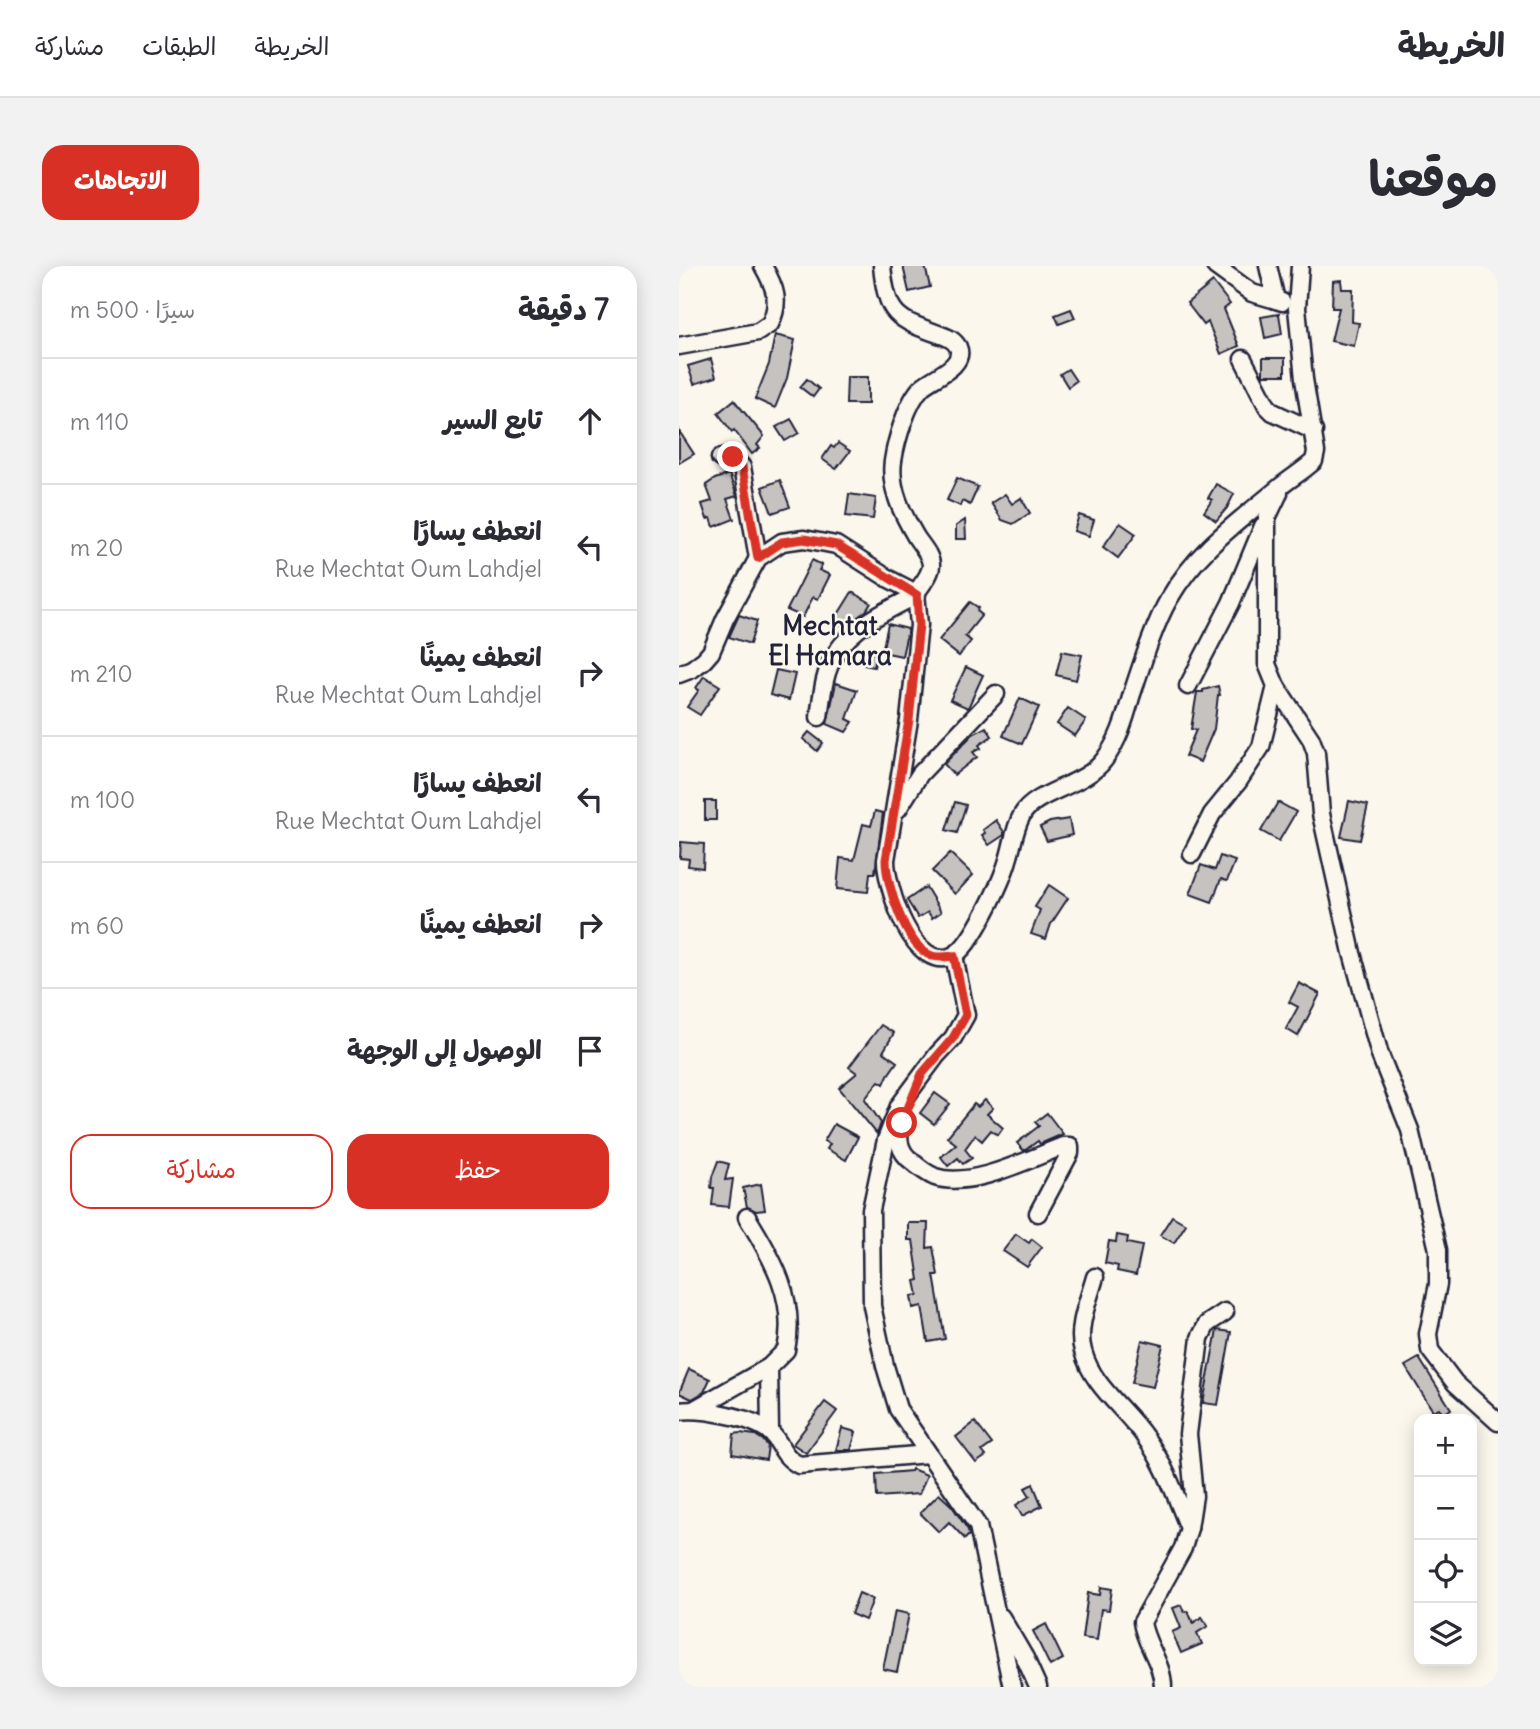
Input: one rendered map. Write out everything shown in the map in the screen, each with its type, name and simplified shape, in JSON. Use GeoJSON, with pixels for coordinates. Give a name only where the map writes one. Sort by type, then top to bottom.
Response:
{"type":"FeatureCollection","features":[{"type":"Feature","properties":{"kind":"street"},"geometry":{"type":"LineString","coordinates":[[679,346],[758,332],[770,324],[777,300],[763,266]]}},
{"type":"Feature","properties":{"kind":"street"},"geometry":{"type":"LineString","coordinates":[[819,717],[824,685],[835,653],[854,633],[916,594],[931,566],[929,557],[905,518],[895,493],[893,464],[903,422],[920,389],[955,363],[960,357],[959,350],[953,340],[909,323],[894,312],[885,295],[882,266]]}},
{"type":"Feature","properties":{"kind":"street"},"geometry":{"type":"LineString","coordinates":[[1215,266],[1252,293],[1297,308]]}},
{"type":"Feature","properties":{"kind":"street"},"geometry":{"type":"LineString","coordinates":[[1268,266],[1276,300]]}},
{"type":"Feature","properties":{"kind":"street"},"geometry":{"type":"LineString","coordinates":[[916,594],[919,625],[909,720],[886,860],[886,875],[895,902],[916,944],[925,952],[943,958],[954,956],[968,943],[976,930],[1008,862],[1014,835],[1026,809],[1069,786],[1103,762],[1122,728],[1139,673],[1168,600],[1192,564],[1209,545],[1314,461],[1314,431],[1304,379],[1297,308],[1300,266]]}},
{"type":"Feature","properties":{"kind":"street"},"geometry":{"type":"LineString","coordinates":[[1243,359],[1267,406],[1273,412],[1314,431]]}},
{"type":"Feature","properties":{"kind":"street"},"geometry":{"type":"LineString","coordinates":[[720,458],[733,457],[742,467],[758,558]]}},
{"type":"Feature","properties":{"kind":"street"},"geometry":{"type":"LineString","coordinates":[[1188,686],[1231,603],[1266,518],[1283,485]]}},
{"type":"Feature","properties":{"kind":"street"},"geometry":{"type":"LineString","coordinates":[[1266,518],[1267,664],[1276,687],[1311,739],[1316,753],[1320,805],[1352,953],[1380,1055],[1411,1130],[1438,1250],[1438,1284],[1428,1334],[1430,1350],[1461,1390],[1498,1422]]}},
{"type":"Feature","properties":{"kind":"street"},"geometry":{"type":"LineString","coordinates":[[679,674],[698,665],[711,652],[725,619],[758,558],[782,542],[804,539],[836,545],[916,594]]}},
{"type":"Feature","properties":{"kind":"street"},"geometry":{"type":"LineString","coordinates":[[1192,854],[1212,814],[1261,747],[1276,687]]}},
{"type":"Feature","properties":{"kind":"street"},"geometry":{"type":"LineString","coordinates":[[895,814],[920,774],[996,694]]}},
{"type":"Feature","properties":{"kind":"street"},"geometry":{"type":"LineString","coordinates":[[954,956],[966,1015],[953,1038],[899,1106],[886,1140],[871,1210],[872,1306],[898,1409],[978,1525],[1011,1687]]}},
{"type":"Feature","properties":{"kind":"street"},"geometry":{"type":"LineString","coordinates":[[922,1074],[898,1137],[903,1152],[933,1176],[966,1179],[1023,1162],[1063,1146],[1070,1146],[1070,1153],[1038,1213]]}},
{"type":"Feature","properties":{"kind":"street"},"geometry":{"type":"LineString","coordinates":[[687,1410],[769,1367],[786,1350],[787,1303],[778,1270],[747,1217]]}},
{"type":"Feature","properties":{"kind":"street"},"geometry":{"type":"LineString","coordinates":[[1095,1277],[1083,1322],[1082,1350],[1094,1376],[1153,1447],[1189,1528]]}},
{"type":"Feature","properties":{"kind":"street"},"geometry":{"type":"LineString","coordinates":[[1163,1687],[1161,1673],[1143,1633],[1142,1622],[1183,1548],[1189,1528],[1194,1496],[1188,1434],[1200,1338],[1207,1324],[1225,1312]]}},
{"type":"Feature","properties":{"kind":"street"},"geometry":{"type":"LineString","coordinates":[[769,1367],[770,1432]]}},
{"type":"Feature","properties":{"kind":"street"},"geometry":{"type":"LineString","coordinates":[[687,1410],[740,1419],[770,1432],[785,1454],[799,1465],[928,1454]]}},
{"type":"Feature","properties":{"kind":"street"},"geometry":{"type":"LineString","coordinates":[[996,1609],[1025,1658],[1038,1687]]}},
{"type":"Feature","properties":{"kind":"building"},"geometry":{"type":"Polygon","coordinates":[[[903,266],[925,266],[930,287],[909,292],[903,266]]]}},
{"type":"Feature","properties":{"kind":"building"},"geometry":{"type":"Polygon","coordinates":[[[1341,280],[1342,289],[1353,289],[1352,322],[1359,323],[1354,346],[1331,341],[1339,308],[1332,308],[1333,281],[1341,280]]]}},
{"type":"Feature","properties":{"kind":"building"},"geometry":{"type":"Polygon","coordinates":[[[1213,282],[1230,304],[1224,309],[1239,346],[1221,354],[1208,322],[1204,325],[1187,303],[1213,282]]]}},
{"type":"Feature","properties":{"kind":"building"},"geometry":{"type":"Polygon","coordinates":[[[1071,309],[1075,318],[1059,324],[1055,315],[1071,309]]]}},
{"type":"Feature","properties":{"kind":"building"},"geometry":{"type":"Polygon","coordinates":[[[1279,314],[1282,334],[1265,338],[1261,317],[1279,314]]]}},
{"type":"Feature","properties":{"kind":"building"},"geometry":{"type":"Polygon","coordinates":[[[775,335],[795,340],[787,378],[775,408],[755,399],[769,364],[775,335]]]}},
{"type":"Feature","properties":{"kind":"building"},"geometry":{"type":"Polygon","coordinates":[[[1263,358],[1285,358],[1285,375],[1263,375],[1263,358]]]}},
{"type":"Feature","properties":{"kind":"building"},"geometry":{"type":"Polygon","coordinates":[[[711,359],[716,377],[694,384],[688,366],[711,359]]]}},
{"type":"Feature","properties":{"kind":"building"},"geometry":{"type":"Polygon","coordinates":[[[1068,369],[1076,381],[1068,387],[1060,374],[1068,369]]]}},
{"type":"Feature","properties":{"kind":"building"},"geometry":{"type":"Polygon","coordinates":[[[847,377],[868,377],[868,404],[846,404],[847,377]]]}},
{"type":"Feature","properties":{"kind":"building"},"geometry":{"type":"Polygon","coordinates":[[[807,379],[819,389],[813,397],[800,387],[807,379]]]}},
{"type":"Feature","properties":{"kind":"building"},"geometry":{"type":"Polygon","coordinates":[[[734,400],[764,436],[757,445],[760,448],[752,454],[718,413],[734,400]]]}},
{"type":"Feature","properties":{"kind":"building"},"geometry":{"type":"Polygon","coordinates":[[[791,419],[799,433],[785,441],[776,427],[791,419]]]}},
{"type":"Feature","properties":{"kind":"building"},"geometry":{"type":"Polygon","coordinates":[[[679,431],[694,454],[679,463],[679,431]]]}},
{"type":"Feature","properties":{"kind":"building"},"geometry":{"type":"Polygon","coordinates":[[[838,443],[850,451],[836,469],[822,459],[831,446],[834,448],[838,443]]]}},
{"type":"Feature","properties":{"kind":"building"},"geometry":{"type":"Polygon","coordinates":[[[729,474],[737,496],[727,499],[734,519],[714,527],[711,518],[707,519],[702,504],[712,501],[706,485],[729,474]]]}},
{"type":"Feature","properties":{"kind":"building"},"geometry":{"type":"Polygon","coordinates":[[[957,478],[978,487],[970,505],[962,501],[960,506],[947,500],[957,478]]]}},
{"type":"Feature","properties":{"kind":"building"},"geometry":{"type":"Polygon","coordinates":[[[780,480],[790,507],[772,513],[762,487],[780,480]]]}},
{"type":"Feature","properties":{"kind":"building"},"geometry":{"type":"Polygon","coordinates":[[[1216,484],[1234,494],[1216,521],[1204,512],[1212,500],[1208,498],[1216,484]]]}},
{"type":"Feature","properties":{"kind":"building"},"geometry":{"type":"Polygon","coordinates":[[[849,494],[876,498],[873,519],[846,516],[849,494]]]}},
{"type":"Feature","properties":{"kind":"building"},"geometry":{"type":"Polygon","coordinates":[[[1005,494],[1012,504],[1021,498],[1030,513],[1013,524],[1002,520],[991,503],[1005,494]]]}},
{"type":"Feature","properties":{"kind":"building"},"geometry":{"type":"Polygon","coordinates":[[[1079,515],[1094,520],[1089,536],[1074,531],[1079,515]]]}},
{"type":"Feature","properties":{"kind":"building"},"geometry":{"type":"Polygon","coordinates":[[[965,520],[966,539],[956,539],[956,526],[965,520]]]}},
{"type":"Feature","properties":{"kind":"building"},"geometry":{"type":"Polygon","coordinates":[[[1120,523],[1136,534],[1118,558],[1103,547],[1120,523]]]}},
{"type":"Feature","properties":{"kind":"building"},"geometry":{"type":"Polygon","coordinates":[[[812,560],[822,565],[819,570],[830,575],[818,599],[813,597],[803,617],[787,610],[812,560]]]}},
{"type":"Feature","properties":{"kind":"building"},"geometry":{"type":"Polygon","coordinates":[[[852,592],[871,603],[866,611],[844,627],[834,621],[852,592]]]}},
{"type":"Feature","properties":{"kind":"building"},"geometry":{"type":"Polygon","coordinates":[[[970,602],[979,608],[977,611],[982,615],[965,636],[971,641],[959,656],[939,640],[970,602]]]}},
{"type":"Feature","properties":{"kind":"building"},"geometry":{"type":"Polygon","coordinates":[[[739,615],[757,621],[750,644],[729,637],[739,615]]]}},
{"type":"Feature","properties":{"kind":"building"},"geometry":{"type":"Polygon","coordinates":[[[888,624],[908,629],[902,656],[882,652],[888,624]]]}},
{"type":"Feature","properties":{"kind":"building"},"geometry":{"type":"Polygon","coordinates":[[[1062,651],[1082,655],[1076,680],[1056,675],[1062,651]]]}},
{"type":"Feature","properties":{"kind":"building"},"geometry":{"type":"Polygon","coordinates":[[[867,652],[877,654],[874,667],[864,665],[867,652]]]}},
{"type":"Feature","properties":{"kind":"building"},"geometry":{"type":"Polygon","coordinates":[[[966,667],[983,675],[968,708],[950,700],[966,667]]]}},
{"type":"Feature","properties":{"kind":"building"},"geometry":{"type":"Polygon","coordinates":[[[776,670],[795,674],[789,700],[770,695],[776,670]]]}},
{"type":"Feature","properties":{"kind":"building"},"geometry":{"type":"Polygon","coordinates":[[[704,676],[720,686],[700,715],[687,707],[699,690],[696,688],[704,676]]]}},
{"type":"Feature","properties":{"kind":"building"},"geometry":{"type":"Polygon","coordinates":[[[836,683],[857,690],[847,719],[853,722],[846,732],[827,724],[836,683]]]}},
{"type":"Feature","properties":{"kind":"building"},"geometry":{"type":"Polygon","coordinates":[[[1218,686],[1220,695],[1214,729],[1200,762],[1185,756],[1196,730],[1191,729],[1197,692],[1218,686]]]}},
{"type":"Feature","properties":{"kind":"building"},"geometry":{"type":"Polygon","coordinates":[[[1020,698],[1039,707],[1022,744],[1003,736],[1020,698]]]}},
{"type":"Feature","properties":{"kind":"building"},"geometry":{"type":"Polygon","coordinates":[[[1068,708],[1086,720],[1075,736],[1057,724],[1068,708]]]}},
{"type":"Feature","properties":{"kind":"building"},"geometry":{"type":"Polygon","coordinates":[[[986,727],[992,736],[973,752],[977,757],[954,775],[944,764],[973,734],[986,727]]]}},
{"type":"Feature","properties":{"kind":"building"},"geometry":{"type":"Polygon","coordinates":[[[809,732],[823,743],[817,751],[803,739],[809,732]]]}},
{"type":"Feature","properties":{"kind":"building"},"geometry":{"type":"Polygon","coordinates":[[[705,801],[716,801],[716,820],[705,820],[705,801]]]}},
{"type":"Feature","properties":{"kind":"building"},"geometry":{"type":"Polygon","coordinates":[[[1349,801],[1368,805],[1360,840],[1341,837],[1349,801]]]}},
{"type":"Feature","properties":{"kind":"building"},"geometry":{"type":"Polygon","coordinates":[[[955,802],[966,805],[957,833],[946,830],[955,802]]]}},
{"type":"Feature","properties":{"kind":"building"},"geometry":{"type":"Polygon","coordinates":[[[1278,802],[1296,812],[1279,841],[1261,831],[1278,802]]]}},
{"type":"Feature","properties":{"kind":"building"},"geometry":{"type":"Polygon","coordinates":[[[875,811],[883,813],[875,873],[870,873],[868,892],[837,889],[840,858],[854,860],[863,824],[871,826],[875,811]]]}},
{"type":"Feature","properties":{"kind":"building"},"geometry":{"type":"Polygon","coordinates":[[[1069,819],[1072,835],[1047,841],[1040,827],[1050,822],[1069,819]]]}},
{"type":"Feature","properties":{"kind":"building"},"geometry":{"type":"Polygon","coordinates":[[[996,820],[1004,835],[989,845],[982,835],[985,833],[983,830],[996,820]]]}},
{"type":"Feature","properties":{"kind":"building"},"geometry":{"type":"Polygon","coordinates":[[[681,842],[704,844],[703,868],[688,866],[689,859],[680,858],[681,842]]]}},
{"type":"Feature","properties":{"kind":"building"},"geometry":{"type":"Polygon","coordinates":[[[950,853],[973,875],[955,894],[932,871],[950,853]]]}},
{"type":"Feature","properties":{"kind":"building"},"geometry":{"type":"Polygon","coordinates":[[[1220,856],[1235,861],[1227,881],[1221,879],[1212,902],[1190,894],[1201,865],[1215,870],[1220,856]]]}},
{"type":"Feature","properties":{"kind":"building"},"geometry":{"type":"Polygon","coordinates":[[[1049,885],[1068,898],[1051,924],[1046,939],[1031,934],[1040,910],[1035,907],[1049,885]]]}},
{"type":"Feature","properties":{"kind":"building"},"geometry":{"type":"Polygon","coordinates":[[[926,887],[941,912],[932,918],[928,912],[918,918],[907,900],[926,887]]]}},
{"type":"Feature","properties":{"kind":"building"},"geometry":{"type":"Polygon","coordinates":[[[1299,983],[1320,994],[1298,1036],[1286,1029],[1298,1007],[1289,1002],[1299,983]]]}},
{"type":"Feature","properties":{"kind":"building"},"geometry":{"type":"Polygon","coordinates":[[[881,1025],[894,1033],[883,1052],[897,1062],[884,1084],[879,1081],[865,1099],[881,1123],[877,1134],[839,1088],[857,1073],[849,1067],[881,1025]]]}},
{"type":"Feature","properties":{"kind":"building"},"geometry":{"type":"Polygon","coordinates":[[[935,1093],[950,1104],[934,1124],[920,1113],[935,1093]]]}},
{"type":"Feature","properties":{"kind":"building"},"geometry":{"type":"Polygon","coordinates":[[[985,1100],[993,1108],[987,1114],[1003,1128],[998,1135],[991,1130],[982,1141],[975,1135],[965,1149],[972,1158],[963,1164],[958,1158],[948,1166],[941,1157],[956,1144],[947,1137],[974,1104],[978,1107],[985,1100]]]}},
{"type":"Feature","properties":{"kind":"building"},"geometry":{"type":"Polygon","coordinates":[[[1047,1113],[1063,1134],[1040,1144],[1038,1141],[1024,1151],[1017,1143],[1039,1126],[1035,1122],[1047,1113]]]}},
{"type":"Feature","properties":{"kind":"building"},"geometry":{"type":"Polygon","coordinates":[[[834,1124],[858,1137],[846,1160],[827,1149],[830,1144],[824,1141],[834,1124]]]}},
{"type":"Feature","properties":{"kind":"building"},"geometry":{"type":"Polygon","coordinates":[[[718,1161],[729,1164],[725,1180],[733,1179],[729,1207],[712,1205],[712,1177],[718,1161]]]}},
{"type":"Feature","properties":{"kind":"building"},"geometry":{"type":"Polygon","coordinates":[[[761,1184],[765,1210],[756,1211],[747,1207],[743,1188],[761,1184]]]}},
{"type":"Feature","properties":{"kind":"building"},"geometry":{"type":"Polygon","coordinates":[[[1172,1216],[1186,1224],[1174,1243],[1160,1235],[1172,1216]]]}},
{"type":"Feature","properties":{"kind":"building"},"geometry":{"type":"Polygon","coordinates":[[[908,1223],[928,1223],[927,1248],[933,1247],[938,1275],[934,1275],[945,1339],[928,1342],[922,1306],[913,1308],[911,1296],[918,1295],[915,1281],[919,1280],[913,1240],[908,1240],[908,1223]]]}},
{"type":"Feature","properties":{"kind":"building"},"geometry":{"type":"Polygon","coordinates":[[[1016,1234],[1029,1243],[1032,1239],[1042,1247],[1027,1267],[1003,1251],[1016,1234]]]}},
{"type":"Feature","properties":{"kind":"building"},"geometry":{"type":"Polygon","coordinates":[[[1117,1235],[1128,1237],[1127,1243],[1142,1246],[1136,1275],[1117,1271],[1118,1266],[1105,1263],[1109,1241],[1116,1242],[1117,1235]]]}},
{"type":"Feature","properties":{"kind":"building"},"geometry":{"type":"Polygon","coordinates":[[[1217,1330],[1231,1332],[1218,1405],[1203,1403],[1217,1330]]]}},
{"type":"Feature","properties":{"kind":"building"},"geometry":{"type":"Polygon","coordinates":[[[1142,1340],[1163,1345],[1153,1387],[1132,1383],[1142,1340]]]}},
{"type":"Feature","properties":{"kind":"building"},"geometry":{"type":"Polygon","coordinates":[[[1419,1358],[1451,1409],[1443,1414],[1439,1408],[1433,1411],[1405,1366],[1419,1358]]]}},
{"type":"Feature","properties":{"kind":"building"},"geometry":{"type":"Polygon","coordinates":[[[689,1369],[710,1379],[704,1392],[692,1399],[679,1393],[689,1369]]]}},
{"type":"Feature","properties":{"kind":"building"},"geometry":{"type":"Polygon","coordinates":[[[825,1402],[837,1411],[806,1453],[793,1444],[825,1402]]]}},
{"type":"Feature","properties":{"kind":"building"},"geometry":{"type":"Polygon","coordinates":[[[975,1422],[992,1444],[982,1451],[986,1456],[976,1463],[956,1437],[975,1422]]]}},
{"type":"Feature","properties":{"kind":"building"},"geometry":{"type":"Polygon","coordinates":[[[842,1428],[856,1432],[851,1450],[836,1450],[842,1428]]]}},
{"type":"Feature","properties":{"kind":"building"},"geometry":{"type":"Polygon","coordinates":[[[734,1434],[755,1435],[763,1440],[768,1446],[766,1460],[732,1454],[734,1434]]]}},
{"type":"Feature","properties":{"kind":"building"},"geometry":{"type":"Polygon","coordinates":[[[912,1469],[927,1475],[919,1494],[877,1497],[876,1474],[912,1469]]]}},
{"type":"Feature","properties":{"kind":"building"},"geometry":{"type":"Polygon","coordinates":[[[1033,1484],[1042,1506],[1022,1516],[1016,1505],[1030,1496],[1025,1488],[1033,1484]]]}},
{"type":"Feature","properties":{"kind":"building"},"geometry":{"type":"Polygon","coordinates":[[[939,1494],[952,1506],[968,1530],[969,1535],[965,1539],[949,1522],[939,1532],[920,1513],[939,1494]]]}},
{"type":"Feature","properties":{"kind":"building"},"geometry":{"type":"Polygon","coordinates":[[[1101,1587],[1112,1589],[1109,1610],[1101,1609],[1097,1640],[1082,1638],[1088,1593],[1100,1595],[1101,1587]]]}},
{"type":"Feature","properties":{"kind":"building"},"geometry":{"type":"Polygon","coordinates":[[[859,1593],[873,1599],[865,1620],[851,1614],[859,1593]]]}},
{"type":"Feature","properties":{"kind":"building"},"geometry":{"type":"Polygon","coordinates":[[[1181,1605],[1184,1612],[1188,1611],[1193,1623],[1202,1617],[1208,1626],[1197,1633],[1202,1644],[1181,1653],[1172,1632],[1181,1628],[1173,1608],[1181,1605]]]}},
{"type":"Feature","properties":{"kind":"building"},"geometry":{"type":"Polygon","coordinates":[[[895,1611],[909,1614],[897,1672],[883,1669],[895,1611]]]}},
{"type":"Feature","properties":{"kind":"building"},"geometry":{"type":"Polygon","coordinates":[[[1046,1624],[1063,1659],[1050,1666],[1033,1631],[1046,1624]]]}},
{"type":"Feature","properties":{"kind":"district","name":"Mechtat El Hamara"},"geometry":{"type":"Point","coordinates":[830,641]}},
{"type":"Feature","properties":{"kind":"route"},"geometry":{"type":"LineString","coordinates":[[733,457],[742,467],[758,558],[782,542],[804,539],[836,545],[917,595],[919,625],[909,720],[886,860],[886,875],[895,902],[916,944],[932,956],[954,956],[966,1015],[953,1038],[922,1074],[902,1123]]}}]}
